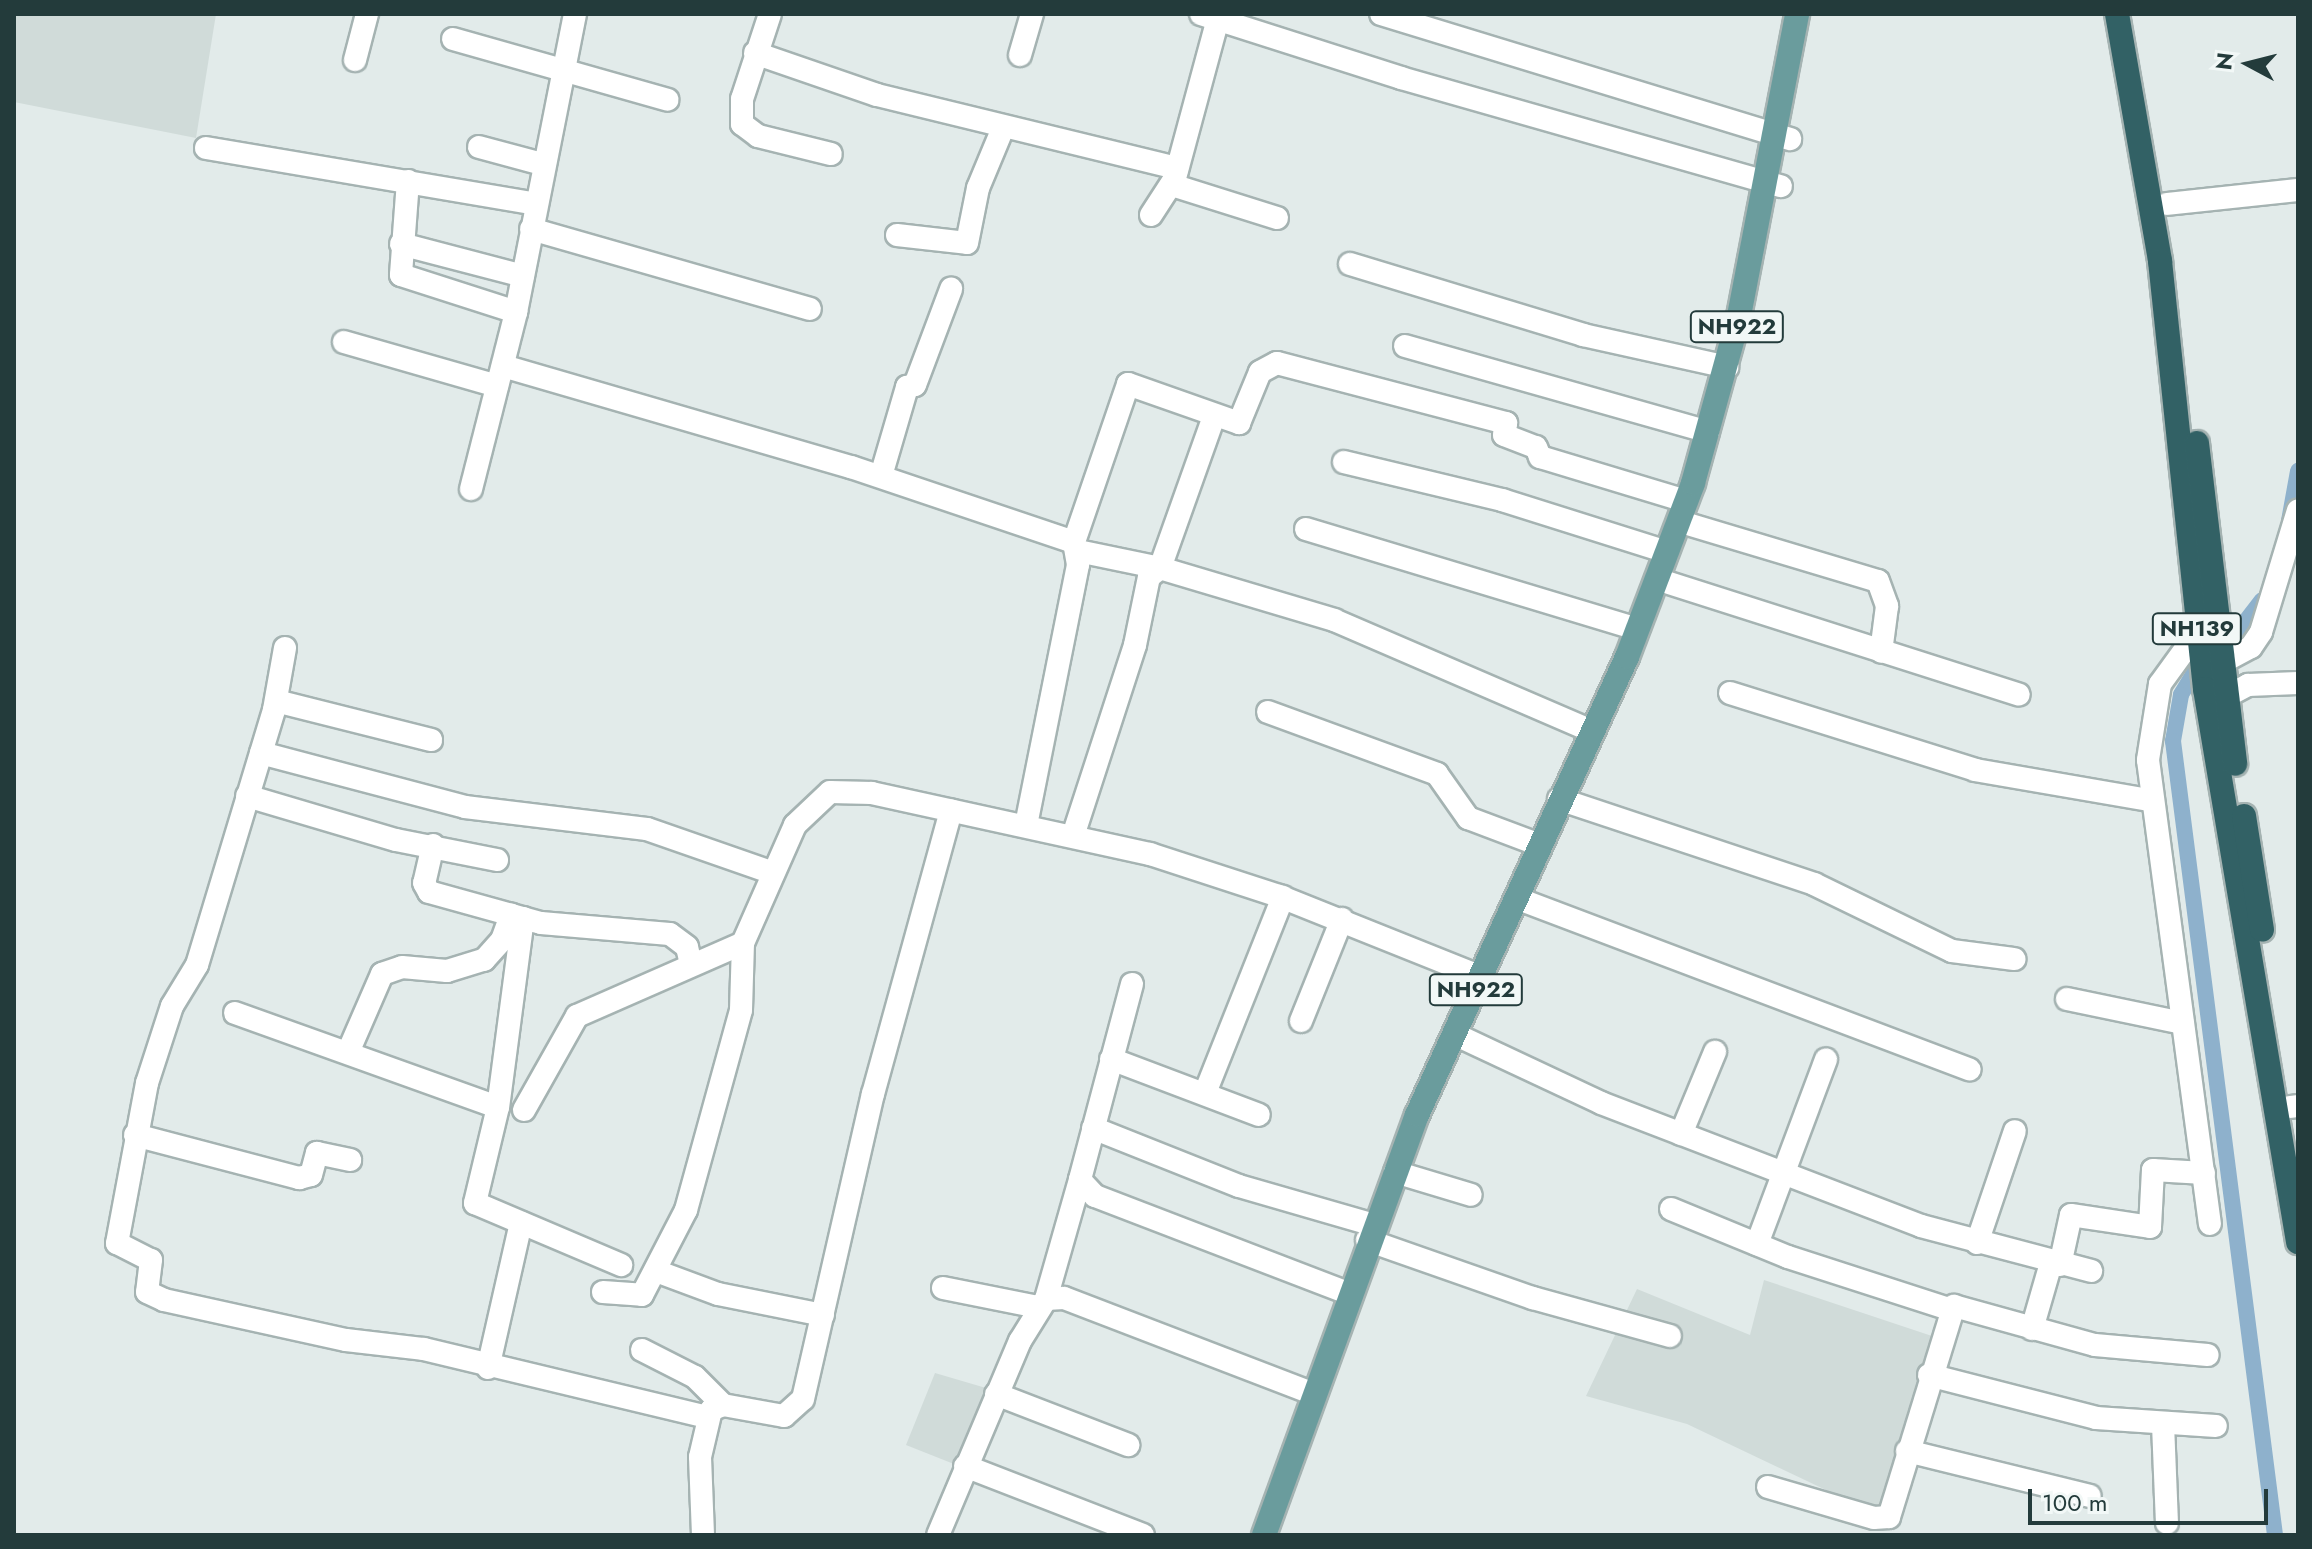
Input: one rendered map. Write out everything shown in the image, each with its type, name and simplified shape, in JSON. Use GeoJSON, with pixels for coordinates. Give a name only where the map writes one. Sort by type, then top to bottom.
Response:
{"type":"FeatureCollection","features":[{"type":"Feature","properties":{"kind":"highway","name":"NH139"},"geometry":{"type":"LineString","coordinates":[[2117,14],[2167,204],[2219,664],[2216,702],[2298,1242]]}},
{"type":"Feature","properties":{"kind":"highway","name":"NH139"},"geometry":{"type":"LineString","coordinates":[[2132,14],[2150,144],[2197,633],[2216,702],[2294,1107],[2298,1153]]}},
{"type":"Feature","properties":{"kind":"main road"},"geometry":{"type":"LineString","coordinates":[[1784,137],[1797,14]]}},
{"type":"Feature","properties":{"kind":"main road"},"geometry":{"type":"LineString","coordinates":[[1627,657],[1646,638],[1669,583],[1688,513],[1739,370],[1810,14]]}},
{"type":"Feature","properties":{"kind":"main road","name":"NH922"},"geometry":{"type":"LineString","coordinates":[[1634,628],[1667,552],[1688,513],[1775,184]]}},
{"type":"Feature","properties":{"kind":"main road"},"geometry":{"type":"LineString","coordinates":[[1627,657],[1634,628]]}},
{"type":"Feature","properties":{"kind":"main road","name":"NH922"},"geometry":{"type":"LineString","coordinates":[[1264,1535],[1333,1353],[1336,1329],[1348,1293],[1395,1172],[1590,730],[1627,657]]}},
{"type":"Feature","properties":{"kind":"main road"},"geometry":{"type":"LineString","coordinates":[[1251,1535],[1304,1390],[1336,1329]]}},
{"type":"Feature","properties":{"kind":"street"},"geometry":{"type":"LineString","coordinates":[[355,60],[367,14]]}},
{"type":"Feature","properties":{"kind":"street"},"geometry":{"type":"LineString","coordinates":[[471,489],[516,312],[542,164],[575,14]]}},
{"type":"Feature","properties":{"kind":"street"},"geometry":{"type":"LineString","coordinates":[[770,14],[755,53],[742,124],[758,136],[831,154]]}},
{"type":"Feature","properties":{"kind":"street"},"geometry":{"type":"LineString","coordinates":[[1020,55],[1032,14]]}},
{"type":"Feature","properties":{"kind":"street"},"geometry":{"type":"LineString","coordinates":[[1381,14],[1784,137]]}},
{"type":"Feature","properties":{"kind":"street"},"geometry":{"type":"LineString","coordinates":[[1151,215],[1175,176],[1211,16],[1401,78],[1775,184]]}},
{"type":"Feature","properties":{"kind":"street"},"geometry":{"type":"LineString","coordinates":[[453,39],[668,100]]}},
{"type":"Feature","properties":{"kind":"street"},"geometry":{"type":"LineString","coordinates":[[755,53],[1175,176],[1277,218]]}},
{"type":"Feature","properties":{"kind":"street"},"geometry":{"type":"LineString","coordinates":[[897,235],[967,243],[978,188],[1003,128]]}},
{"type":"Feature","properties":{"kind":"street"},"geometry":{"type":"LineString","coordinates":[[479,147],[542,164]]}},
{"type":"Feature","properties":{"kind":"street"},"geometry":{"type":"LineString","coordinates":[[206,148],[536,204]]}},
{"type":"Feature","properties":{"kind":"street"},"geometry":{"type":"LineString","coordinates":[[408,181],[400,267],[406,280],[516,312]]}},
{"type":"Feature","properties":{"kind":"street"},"geometry":{"type":"LineString","coordinates":[[2167,204],[2298,190]]}},
{"type":"Feature","properties":{"kind":"street"},"geometry":{"type":"LineString","coordinates":[[531,229],[810,309]]}},
{"type":"Feature","properties":{"kind":"street"},"geometry":{"type":"LineString","coordinates":[[401,244],[523,276]]}},
{"type":"Feature","properties":{"kind":"street"},"geometry":{"type":"LineString","coordinates":[[1350,264],[1583,335],[1727,367]]}},
{"type":"Feature","properties":{"kind":"street"},"geometry":{"type":"LineString","coordinates":[[881,476],[907,387],[915,385],[951,289]]}},
{"type":"Feature","properties":{"kind":"street"},"geometry":{"type":"LineString","coordinates":[[344,342],[500,376],[881,476],[1076,546],[1334,620],[1590,730]]}},
{"type":"Feature","properties":{"kind":"street"},"geometry":{"type":"LineString","coordinates":[[1405,346],[1708,432]]}},
{"type":"Feature","properties":{"kind":"street"},"geometry":{"type":"LineString","coordinates":[[1026,826],[1076,546],[1128,384],[1214,416],[1245,419],[1260,372],[1267,365],[1289,364],[1506,423],[1504,435],[1536,447],[1540,457],[1878,581],[1887,606],[1881,652]]}},
{"type":"Feature","properties":{"kind":"street"},"geometry":{"type":"LineString","coordinates":[[1073,836],[1135,645],[1149,577],[1160,568],[1214,416]]}},
{"type":"Feature","properties":{"kind":"street"},"geometry":{"type":"LineString","coordinates":[[1344,462],[1502,500],[1667,552]]}},
{"type":"Feature","properties":{"kind":"street"},"geometry":{"type":"LineString","coordinates":[[2219,664],[2251,647],[2261,632],[2298,510]]}},
{"type":"Feature","properties":{"kind":"street"},"geometry":{"type":"LineString","coordinates":[[1306,529],[1634,628]]}},
{"type":"Feature","properties":{"kind":"street"},"geometry":{"type":"LineString","coordinates":[[1669,583],[2019,695]]}},
{"type":"Feature","properties":{"kind":"street"},"geometry":{"type":"LineString","coordinates":[[2197,633],[2172,664],[2155,702],[2149,800],[2210,1224]]}},
{"type":"Feature","properties":{"kind":"street"},"geometry":{"type":"LineString","coordinates":[[285,648],[276,701],[197,965],[166,1023],[135,1135],[116,1237],[120,1247],[151,1260],[150,1296],[346,1340],[424,1349],[488,1368],[716,1411],[792,1414],[803,1399],[873,1094],[951,811]]}},
{"type":"Feature","properties":{"kind":"street"},"geometry":{"type":"LineString","coordinates":[[2216,702],[2248,685],[2298,683]]}},
{"type":"Feature","properties":{"kind":"street"},"geometry":{"type":"LineString","coordinates":[[1730,693],[1975,770],[2149,800]]}},
{"type":"Feature","properties":{"kind":"street"},"geometry":{"type":"LineString","coordinates":[[276,701],[431,740]]}},
{"type":"Feature","properties":{"kind":"street"},"geometry":{"type":"LineString","coordinates":[[1268,712],[1437,774],[1468,818],[1540,845]]}},
{"type":"Feature","properties":{"kind":"street"},"geometry":{"type":"LineString","coordinates":[[261,753],[465,807],[647,829],[773,873]]}},
{"type":"Feature","properties":{"kind":"street"},"geometry":{"type":"LineString","coordinates":[[603,1292],[638,1298],[656,1271],[699,1172],[741,1010],[743,943],[795,825],[830,792],[872,793],[1073,836],[1283,897],[1482,977]]}},
{"type":"Feature","properties":{"kind":"street"},"geometry":{"type":"LineString","coordinates":[[247,796],[396,840],[497,860]]}},
{"type":"Feature","properties":{"kind":"street"},"geometry":{"type":"LineString","coordinates":[[1559,799],[1814,884],[1952,951],[2014,959]]}},
{"type":"Feature","properties":{"kind":"street"},"geometry":{"type":"LineString","coordinates":[[433,845],[424,883],[429,892],[517,916],[670,934],[687,947],[691,965]]}},
{"type":"Feature","properties":{"kind":"street"},"geometry":{"type":"LineString","coordinates":[[1205,1093],[1283,897]]}},
{"type":"Feature","properties":{"kind":"street"},"geometry":{"type":"LineString","coordinates":[[1516,898],[1970,1070]]}},
{"type":"Feature","properties":{"kind":"street"},"geometry":{"type":"LineString","coordinates":[[349,1050],[382,974],[402,967],[447,971],[484,960],[502,940],[517,916]]}},
{"type":"Feature","properties":{"kind":"street"},"geometry":{"type":"LineString","coordinates":[[517,916],[498,1107],[475,1203],[621,1265]]}},
{"type":"Feature","properties":{"kind":"street"},"geometry":{"type":"LineString","coordinates":[[1301,1021],[1342,919]]}},
{"type":"Feature","properties":{"kind":"street"},"geometry":{"type":"LineString","coordinates":[[524,1110],[577,1016],[743,943]]}},
{"type":"Feature","properties":{"kind":"street"},"geometry":{"type":"LineString","coordinates":[[938,1535],[996,1394],[1042,1303],[1080,1180],[1132,984]]}},
{"type":"Feature","properties":{"kind":"street"},"geometry":{"type":"LineString","coordinates":[[2067,999],[2183,1023]]}},
{"type":"Feature","properties":{"kind":"street"},"geometry":{"type":"LineString","coordinates":[[235,1013],[349,1050],[498,1107]]}},
{"type":"Feature","properties":{"kind":"street"},"geometry":{"type":"LineString","coordinates":[[1454,1034],[1681,1134],[1977,1243],[2091,1271]]}},
{"type":"Feature","properties":{"kind":"street"},"geometry":{"type":"LineString","coordinates":[[1681,1134],[1715,1052]]}},
{"type":"Feature","properties":{"kind":"street"},"geometry":{"type":"LineString","coordinates":[[1111,1059],[1259,1115]]}},
{"type":"Feature","properties":{"kind":"street"},"geometry":{"type":"LineString","coordinates":[[1757,1244],[1826,1059]]}},
{"type":"Feature","properties":{"kind":"street"},"geometry":{"type":"LineString","coordinates":[[1093,1128],[1533,1298],[1670,1336]]}},
{"type":"Feature","properties":{"kind":"street"},"geometry":{"type":"LineString","coordinates":[[1977,1243],[2015,1131]]}},
{"type":"Feature","properties":{"kind":"street"},"geometry":{"type":"LineString","coordinates":[[135,1135],[299,1178],[311,1175],[317,1153],[350,1160]]}},
{"type":"Feature","properties":{"kind":"street"},"geometry":{"type":"LineString","coordinates":[[2032,1329],[2071,1215],[2150,1227],[2153,1170],[2204,1173]]}},
{"type":"Feature","properties":{"kind":"street"},"geometry":{"type":"LineString","coordinates":[[1395,1172],[1471,1195]]}},
{"type":"Feature","properties":{"kind":"street"},"geometry":{"type":"LineString","coordinates":[[1080,1180],[1095,1196],[1348,1293]]}},
{"type":"Feature","properties":{"kind":"street"},"geometry":{"type":"LineString","coordinates":[[1671,1209],[1757,1244],[1952,1310],[2125,1351],[2208,1355]]}},
{"type":"Feature","properties":{"kind":"street"},"geometry":{"type":"LineString","coordinates":[[488,1368],[521,1223]]}},
{"type":"Feature","properties":{"kind":"street"},"geometry":{"type":"LineString","coordinates":[[656,1271],[737,1299],[823,1315]]}},
{"type":"Feature","properties":{"kind":"street"},"geometry":{"type":"LineString","coordinates":[[943,1288],[1042,1303],[1064,1298],[1304,1390]]}},
{"type":"Feature","properties":{"kind":"street"},"geometry":{"type":"LineString","coordinates":[[1768,1487],[1885,1519],[1952,1310]]}},
{"type":"Feature","properties":{"kind":"street"},"geometry":{"type":"LineString","coordinates":[[642,1350],[695,1377],[716,1411],[699,1470],[703,1535]]}},
{"type":"Feature","properties":{"kind":"street"},"geometry":{"type":"LineString","coordinates":[[1929,1375],[2084,1415],[2163,1424],[2216,1426]]}},
{"type":"Feature","properties":{"kind":"street"},"geometry":{"type":"LineString","coordinates":[[996,1394],[1128,1445]]}},
{"type":"Feature","properties":{"kind":"street"},"geometry":{"type":"LineString","coordinates":[[2163,1424],[2167,1523]]}},
{"type":"Feature","properties":{"kind":"street"},"geometry":{"type":"LineString","coordinates":[[1907,1451],[2090,1496]]}},
{"type":"Feature","properties":{"kind":"street"},"geometry":{"type":"LineString","coordinates":[[965,1466],[1143,1535]]}},
{"type":"Feature","properties":{"kind":"shaded area"},"geometry":{"type":"Polygon","coordinates":[[[14,14],[216,14],[196,138],[14,102],[14,14]]]}},
{"type":"Feature","properties":{"kind":"shaded area"},"geometry":{"type":"Polygon","coordinates":[[[1764,1280],[1941,1339],[1899,1512],[1845,1499],[1687,1424],[1586,1396],[1637,1289],[1750,1335],[1764,1280]]]}},
{"type":"Feature","properties":{"kind":"shaded area"},"geometry":{"type":"Polygon","coordinates":[[[935,1373],[1003,1393],[969,1470],[906,1445],[935,1373]]]}},
{"type":"Feature","properties":{"kind":"waterway"},"geometry":{"type":"LineString","coordinates":[[2289,521],[2298,471]]}},
{"type":"Feature","properties":{"kind":"waterway"},"geometry":{"type":"LineString","coordinates":[[2232,639],[2262,600]]}},
{"type":"Feature","properties":{"kind":"waterway"},"geometry":{"type":"LineString","coordinates":[[2200,663],[2181,695],[2173,741],[2275,1535]]}}]}
